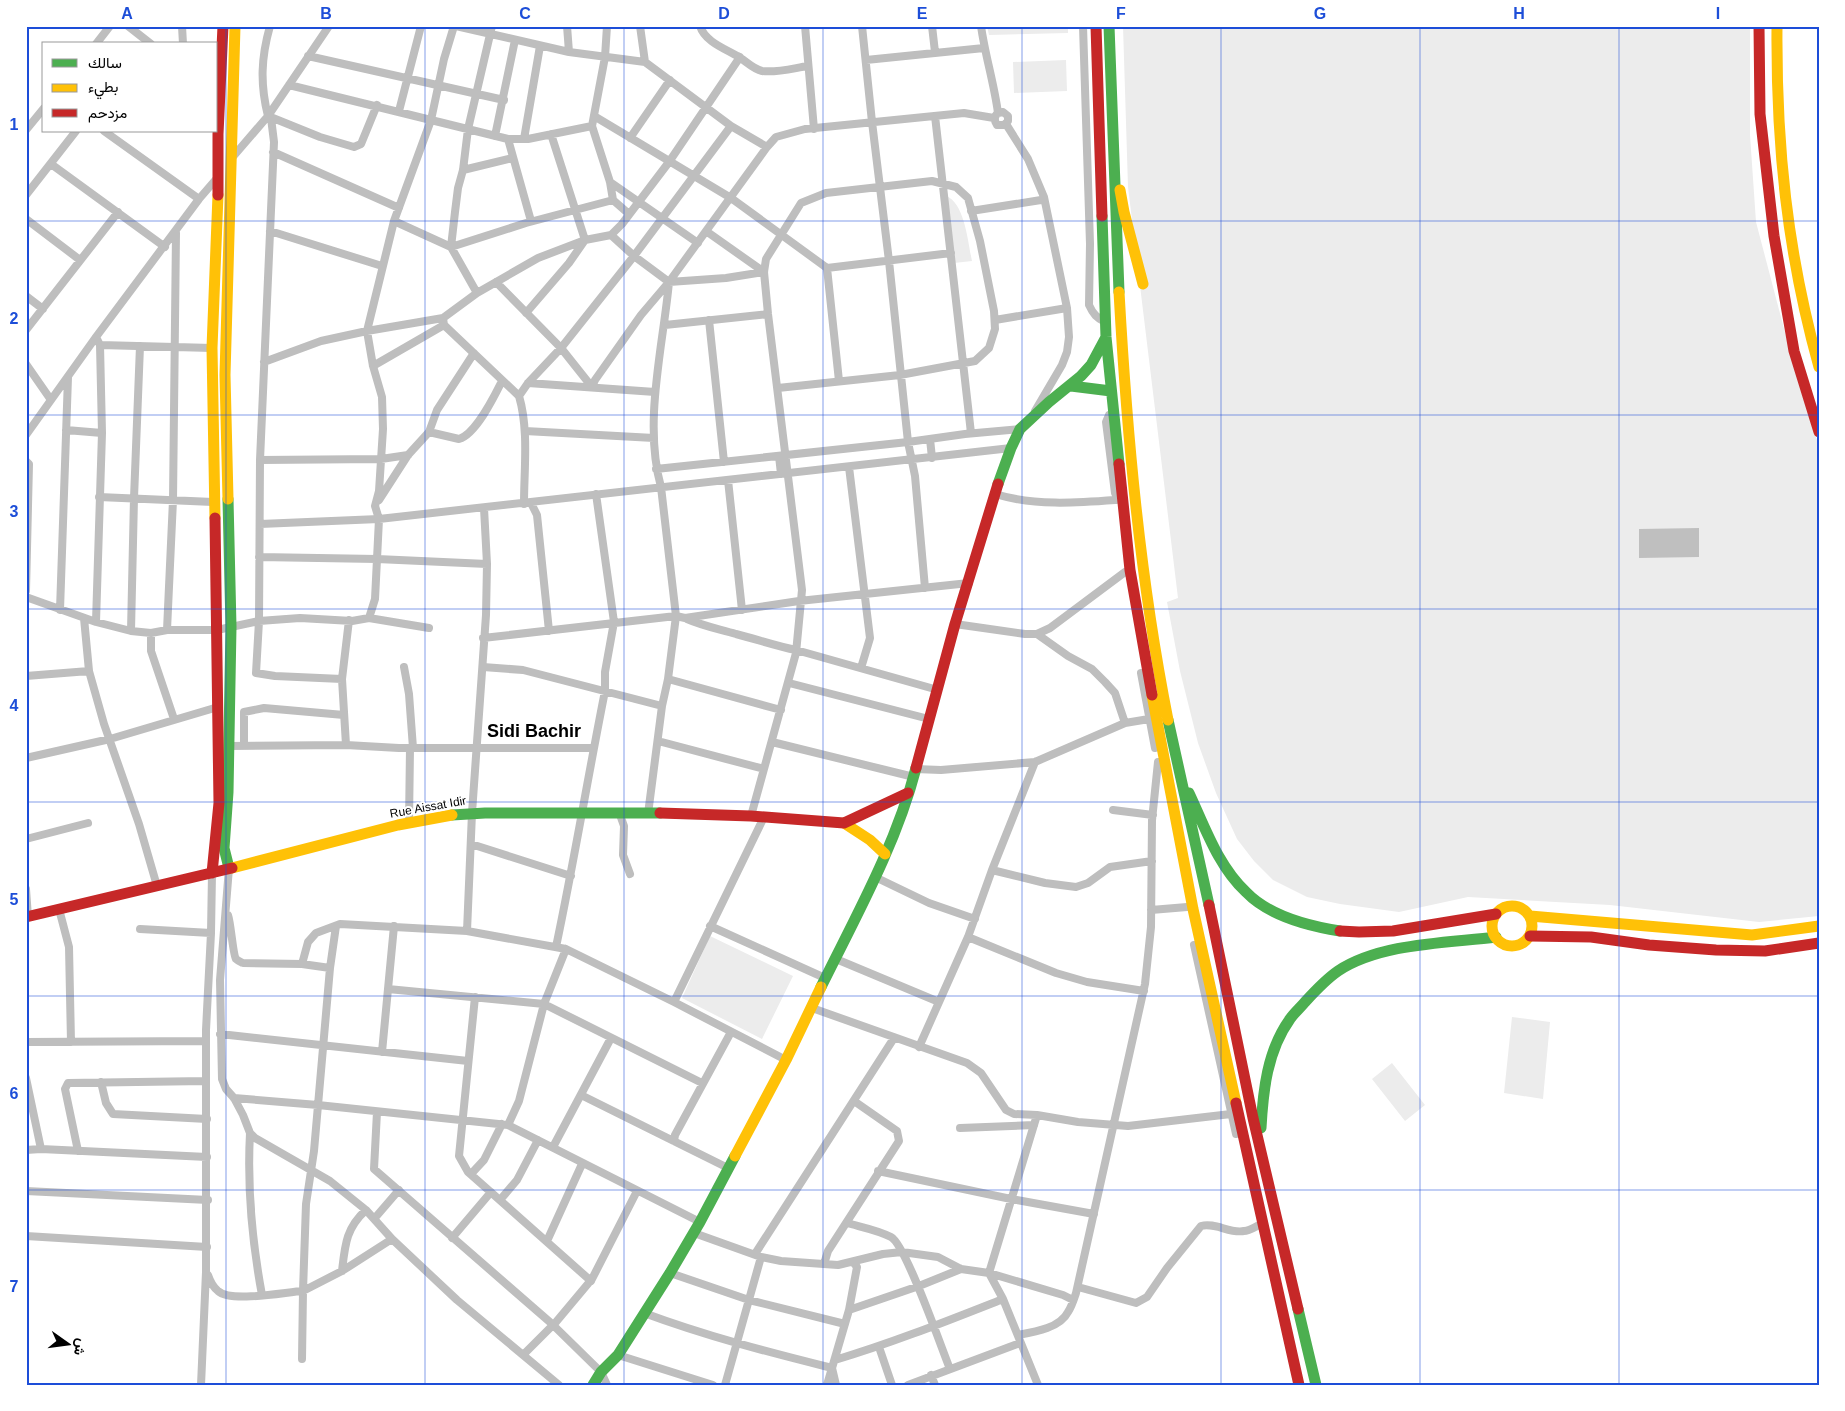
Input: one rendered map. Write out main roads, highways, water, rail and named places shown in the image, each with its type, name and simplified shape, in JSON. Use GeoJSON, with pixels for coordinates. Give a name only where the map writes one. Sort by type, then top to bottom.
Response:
{"type":"FeatureCollection","features":[{"type":"Feature","properties":{"kind":"main road"},"geometry":{"type":"LineString","coordinates":[[218,102],[223,26]]}},
{"type":"Feature","properties":{"kind":"main road"},"geometry":{"type":"LineString","coordinates":[[229,868],[224,848],[228,792],[229,686],[232,627],[225,375],[235,26]]}},
{"type":"Feature","properties":{"kind":"main road"},"geometry":{"type":"LineString","coordinates":[[1096,26],[1106,337],[1130,570],[1144,655],[1193,908],[1215,1011],[1241,1117],[1261,1228],[1299,1385]]}},
{"type":"Feature","properties":{"kind":"main road"},"geometry":{"type":"LineString","coordinates":[[1109,26],[1114,227],[1129,449],[1155,651],[1176,762],[1208,900],[1260,1147],[1316,1385]]}},
{"type":"Feature","properties":{"kind":"main road"},"geometry":{"type":"LineString","coordinates":[[1759,26],[1760,114],[1766,176],[1794,351],[1819,432]]}},
{"type":"Feature","properties":{"kind":"main road"},"geometry":{"type":"LineString","coordinates":[[1777,26],[1776,70],[1780,163],[1793,256],[1812,344],[1819,367]]}},
{"type":"Feature","properties":{"kind":"main road"},"geometry":{"type":"LineString","coordinates":[[1111,120],[1124,212],[1143,284]]}},
{"type":"Feature","properties":{"kind":"main road"},"geometry":{"type":"LineString","coordinates":[[212,873],[219,803],[212,348],[219,176],[216,133]]}},
{"type":"Feature","properties":{"kind":"main road"},"geometry":{"type":"LineString","coordinates":[[1779,261],[1793,256]]}},
{"type":"Feature","properties":{"kind":"main road"},"geometry":{"type":"LineString","coordinates":[[593,1385],[601,1372],[618,1355],[697,1228],[728,1168],[749,1133],[875,877],[908,794],[955,624],[995,494],[1011,448],[1020,429],[1049,402],[1071,386],[1091,365],[1106,337]]}},
{"type":"Feature","properties":{"kind":"main road"},"geometry":{"type":"LineString","coordinates":[[1071,386],[1111,391]]}},
{"type":"Feature","properties":{"kind":"main road"},"geometry":{"type":"LineString","coordinates":[[1176,762],[1219,858],[1246,892],[1273,912],[1316,927],[1335,931],[1383,933],[1496,914],[1504,907],[1514,906],[1523,909],[1530,916],[1532,926],[1530,936],[1523,943],[1513,946],[1503,944],[1496,937],[1492,928],[1496,914]]}},
{"type":"Feature","properties":{"kind":"main road"},"geometry":{"type":"LineString","coordinates":[[844,823],[908,794]]}},
{"type":"Feature","properties":{"kind":"main road","name":"Rue Aissat Idir"},"geometry":{"type":"LineString","coordinates":[[27,917],[443,816],[619,812],[750,816],[844,823]]}},
{"type":"Feature","properties":{"kind":"main road"},"geometry":{"type":"LineString","coordinates":[[844,823],[870,840],[884,854]]}},
{"type":"Feature","properties":{"kind":"main road"},"geometry":{"type":"LineString","coordinates":[[1530,916],[1752,935],[1819,926]]}},
{"type":"Feature","properties":{"kind":"main road"},"geometry":{"type":"LineString","coordinates":[[1530,936],[1591,937],[1649,945],[1716,950],[1765,951],[1819,943]]}},
{"type":"Feature","properties":{"kind":"main road"},"geometry":{"type":"LineString","coordinates":[[1260,1147],[1263,1090],[1272,1053],[1289,1020],[1324,983],[1350,964],[1380,955],[1415,947],[1496,937]]}},
{"type":"Feature","properties":{"kind":"district","name":"Sidi Bachir"},"geometry":{"type":"Point","coordinates":[534,731]}}]}
